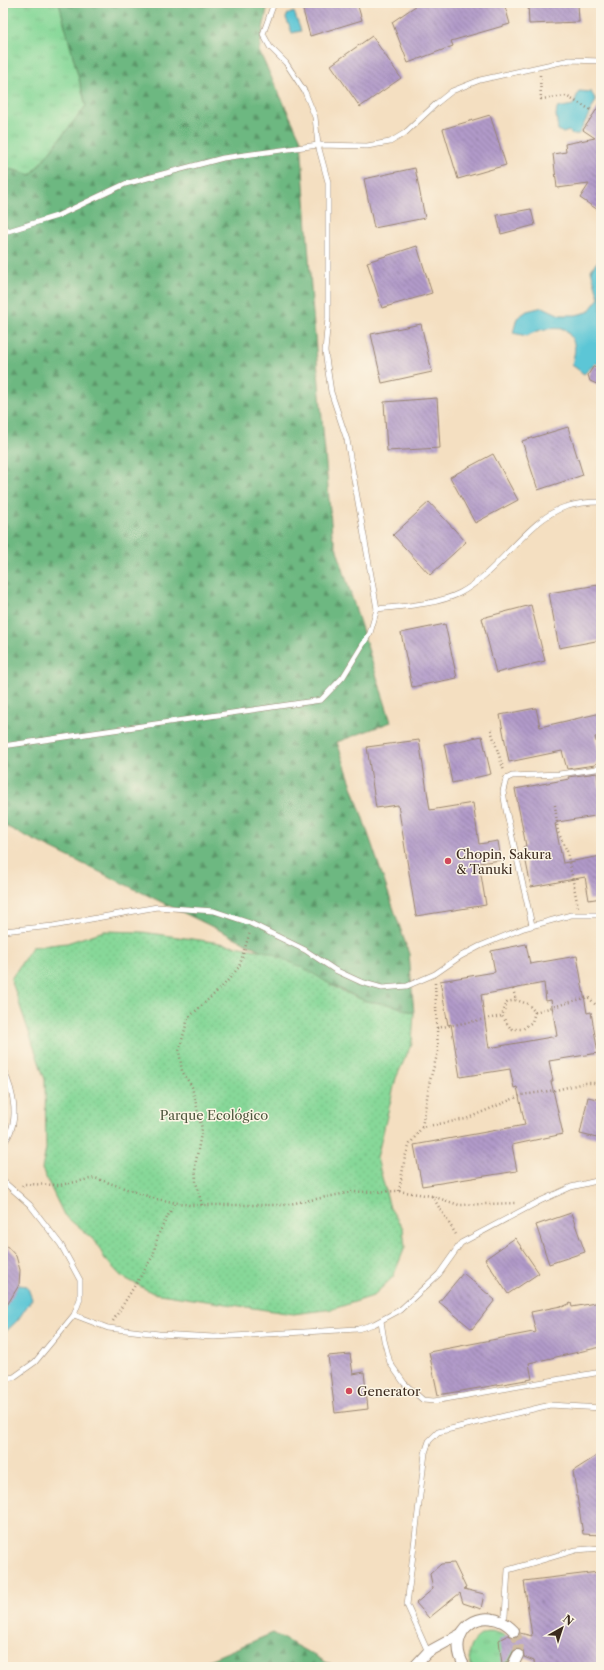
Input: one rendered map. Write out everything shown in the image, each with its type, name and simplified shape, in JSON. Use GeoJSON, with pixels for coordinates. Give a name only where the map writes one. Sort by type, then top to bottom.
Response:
{"type":"FeatureCollection","features":[{"type":"Feature","properties":{"kind":"street"},"geometry":{"type":"LineString","coordinates":[[465,1667],[458,1651],[458,1642],[466,1627],[473,1621],[491,1617],[508,1624],[514,1631]]}},
{"type":"Feature","properties":{"kind":"street"},"geometry":{"type":"LineString","coordinates":[[416,1666],[428,1652],[461,1634]]}},
{"type":"Feature","properties":{"kind":"street"},"geometry":{"type":"LineString","coordinates":[[512,1667],[518,1655]]}},
{"type":"Feature","properties":{"kind":"street"},"geometry":{"type":"LineString","coordinates":[[416,1666],[427,1667]]}},
{"type":"Feature","properties":{"kind":"lane"},"geometry":{"type":"LineString","coordinates":[[3,746],[321,700],[343,678],[370,633],[377,609],[346,440],[332,392],[325,351],[328,318],[328,182],[318,145],[315,117],[305,92],[286,63],[270,47],[262,34],[274,3]]}},
{"type":"Feature","properties":{"kind":"lane"},"geometry":{"type":"LineString","coordinates":[[3,231],[8,231],[57,216],[125,184],[223,158],[318,145],[367,146],[390,142],[405,133],[452,91],[480,80],[570,60],[601,61]]}},
{"type":"Feature","properties":{"kind":"lane"},"geometry":{"type":"LineString","coordinates":[[377,609],[436,601],[459,593],[474,584],[533,528],[548,516],[564,507],[583,502],[601,502]]}},
{"type":"Feature","properties":{"kind":"lane"},"geometry":{"type":"LineString","coordinates":[[532,926],[506,810],[503,790],[506,779],[512,776],[559,774],[596,770],[601,766]]}},
{"type":"Feature","properties":{"kind":"lane"},"geometry":{"type":"LineString","coordinates":[[3,931],[53,926],[157,907],[214,911],[250,923],[305,950],[335,970],[361,982],[382,988],[407,986],[439,971],[461,956],[480,946],[532,926],[571,915],[601,915]]}},
{"type":"Feature","properties":{"kind":"lane"},"geometry":{"type":"LineString","coordinates":[[3,1070],[9,1084],[14,1103],[14,1119],[10,1134],[3,1144]]}},
{"type":"Feature","properties":{"kind":"lane"},"geometry":{"type":"LineString","coordinates":[[74,1315],[108,1328],[214,1338],[358,1329],[381,1321],[400,1310],[434,1279],[461,1243],[540,1201],[571,1187],[601,1180]]}},
{"type":"Feature","properties":{"kind":"lane"},"geometry":{"type":"LineString","coordinates":[[3,1181],[30,1204],[61,1245],[80,1280],[80,1299],[74,1315],[35,1362],[14,1377],[3,1379]]}},
{"type":"Feature","properties":{"kind":"lane"},"geometry":{"type":"LineString","coordinates":[[381,1321],[390,1363],[404,1383],[423,1400],[434,1401],[601,1372]]}},
{"type":"Feature","properties":{"kind":"lane"},"geometry":{"type":"LineString","coordinates":[[428,1652],[407,1605],[425,1453],[429,1441],[438,1432],[550,1405],[601,1408]]}},
{"type":"Feature","properties":{"kind":"lane"},"geometry":{"type":"LineString","coordinates":[[500,1620],[505,1616],[508,1570],[576,1550],[601,1548]]}},
{"type":"Feature","properties":{"kind":"path"},"geometry":{"type":"LineString","coordinates":[[540,67],[541,99],[566,96],[591,110]]}},
{"type":"Feature","properties":{"kind":"path"},"geometry":{"type":"LineString","coordinates":[[491,730],[506,779]]}},
{"type":"Feature","properties":{"kind":"path"},"geometry":{"type":"LineString","coordinates":[[555,805],[558,832],[567,851],[580,915]]}},
{"type":"Feature","properties":{"kind":"path"},"geometry":{"type":"LineString","coordinates":[[202,1205],[196,1182],[194,1166],[202,1129],[192,1087],[182,1071],[179,1050],[188,1018],[223,986],[240,967],[251,934],[250,923]]}},
{"type":"Feature","properties":{"kind":"path"},"geometry":{"type":"LineString","coordinates":[[398,1191],[405,1156],[410,1144],[422,1127],[430,1080],[438,1052],[435,981],[439,971]]}},
{"type":"Feature","properties":{"kind":"path"},"geometry":{"type":"LineString","coordinates":[[513,989],[516,1000]]}},
{"type":"Feature","properties":{"kind":"path"},"geometry":{"type":"LineString","coordinates":[[534,1012],[588,997],[601,1008]]}},
{"type":"Feature","properties":{"kind":"path"},"geometry":{"type":"LineString","coordinates":[[516,1000],[528,1004],[534,1012],[532,1022],[523,1029],[511,1029],[502,1016],[507,1002],[516,1000]]}},
{"type":"Feature","properties":{"kind":"path"},"geometry":{"type":"LineString","coordinates":[[437,1028],[502,1016]]}},
{"type":"Feature","properties":{"kind":"path"},"geometry":{"type":"LineString","coordinates":[[422,1127],[466,1119],[522,1095],[556,1090],[584,1083],[601,1083]]}},
{"type":"Feature","properties":{"kind":"path"},"geometry":{"type":"LineString","coordinates":[[15,1190],[24,1184],[60,1185],[95,1178],[156,1199],[190,1205],[284,1205],[352,1192],[398,1191],[432,1196],[459,1205],[517,1203]]}},
{"type":"Feature","properties":{"kind":"path"},"geometry":{"type":"LineString","coordinates":[[432,1196],[461,1243]]}},
{"type":"Feature","properties":{"kind":"path"},"geometry":{"type":"LineString","coordinates":[[108,1328],[153,1256],[158,1235],[175,1202]]}},
{"type":"Feature","properties":{"kind":"green space"},"geometry":{"type":"Polygon","coordinates":[[[3,3],[60,3],[86,106],[31,175],[3,167],[3,3]]]}},
{"type":"Feature","properties":{"kind":"green space"},"geometry":{"type":"Polygon","coordinates":[[[59,3],[268,3],[259,51],[301,140],[312,302],[332,534],[391,722],[337,742],[409,954],[414,1013],[392,1005],[365,1001],[3,825],[3,167],[31,175],[86,106],[59,3]]]}},
{"type":"Feature","properties":{"kind":"green space","name":"Parque Ecológico"},"geometry":{"type":"Polygon","coordinates":[[[104,931],[142,932],[214,942],[268,952],[307,970],[338,989],[365,1001],[392,1005],[414,1013],[412,1043],[396,1078],[377,1158],[390,1208],[403,1228],[405,1247],[393,1277],[373,1296],[333,1309],[293,1314],[153,1293],[121,1276],[105,1259],[96,1242],[64,1215],[42,1169],[46,1149],[45,1080],[11,979],[32,947],[67,943],[104,931]]]}},
{"type":"Feature","properties":{"kind":"green space"},"geometry":{"type":"Polygon","coordinates":[[[490,1631],[499,1633],[511,1641],[515,1650],[515,1656],[511,1667],[472,1667],[469,1661],[469,1650],[471,1645],[479,1636],[490,1631]]]}},
{"type":"Feature","properties":{"kind":"green space"},"geometry":{"type":"Polygon","coordinates":[[[273,1633],[335,1667],[192,1667],[273,1633]]]}},
{"type":"Feature","properties":{"kind":"water"},"geometry":{"type":"Polygon","coordinates":[[[294,12],[301,31],[292,33],[286,18],[288,14],[294,12]]]}},
{"type":"Feature","properties":{"kind":"water"},"geometry":{"type":"Polygon","coordinates":[[[579,91],[591,92],[596,100],[579,134],[573,135],[569,131],[563,133],[558,130],[556,115],[557,108],[573,105],[579,91]]]}},
{"type":"Feature","properties":{"kind":"water"},"geometry":{"type":"Polygon","coordinates":[[[597,262],[601,262],[601,365],[596,363],[584,374],[572,365],[575,350],[574,342],[565,329],[545,329],[536,331],[527,336],[513,333],[517,318],[527,311],[543,307],[560,315],[576,315],[588,312],[599,298],[591,270],[597,262]]]}},
{"type":"Feature","properties":{"kind":"water"},"geometry":{"type":"Polygon","coordinates":[[[19,1285],[27,1286],[32,1299],[17,1321],[3,1334],[3,1304],[19,1285]]]}},
{"type":"Feature","properties":{"kind":"building"},"geometry":{"type":"Polygon","coordinates":[[[301,3],[357,3],[362,20],[310,36],[301,3]]]}},
{"type":"Feature","properties":{"kind":"building"},"geometry":{"type":"Polygon","coordinates":[[[420,3],[504,3],[510,24],[451,41],[453,46],[408,63],[392,22],[420,3]]]}},
{"type":"Feature","properties":{"kind":"building"},"geometry":{"type":"Polygon","coordinates":[[[528,3],[578,3],[579,22],[529,24],[528,3]]]}},
{"type":"Feature","properties":{"kind":"building"},"geometry":{"type":"Polygon","coordinates":[[[372,36],[401,78],[360,107],[331,65],[372,36]]]}},
{"type":"Feature","properties":{"kind":"building"},"geometry":{"type":"Polygon","coordinates":[[[601,103],[601,212],[580,198],[589,184],[557,188],[553,154],[566,152],[565,144],[595,138],[583,130],[601,103]]]}},
{"type":"Feature","properties":{"kind":"building"},"geometry":{"type":"Polygon","coordinates":[[[490,115],[506,165],[458,179],[443,129],[490,115]]]}},
{"type":"Feature","properties":{"kind":"building"},"geometry":{"type":"Polygon","coordinates":[[[415,168],[425,218],[374,228],[364,179],[415,168]]]}},
{"type":"Feature","properties":{"kind":"building"},"geometry":{"type":"Polygon","coordinates":[[[531,209],[535,225],[501,234],[497,215],[531,209]]]}},
{"type":"Feature","properties":{"kind":"building"},"geometry":{"type":"Polygon","coordinates":[[[417,246],[432,293],[382,308],[367,262],[417,246]]]}},
{"type":"Feature","properties":{"kind":"building"},"geometry":{"type":"Polygon","coordinates":[[[421,324],[432,372],[382,383],[371,334],[421,324]]]}},
{"type":"Feature","properties":{"kind":"building"},"geometry":{"type":"Polygon","coordinates":[[[601,364],[601,386],[590,381],[588,375],[593,367],[601,364]]]}},
{"type":"Feature","properties":{"kind":"building"},"geometry":{"type":"Polygon","coordinates":[[[437,398],[440,448],[387,451],[384,402],[437,398]]]}},
{"type":"Feature","properties":{"kind":"building"},"geometry":{"type":"Polygon","coordinates":[[[568,427],[583,475],[538,490],[522,441],[568,427]]]}},
{"type":"Feature","properties":{"kind":"building"},"geometry":{"type":"Polygon","coordinates":[[[493,454],[518,500],[475,523],[450,477],[493,454]]]}},
{"type":"Feature","properties":{"kind":"building"},"geometry":{"type":"Polygon","coordinates":[[[429,502],[466,542],[430,575],[393,535],[429,502]]]}},
{"type":"Feature","properties":{"kind":"building"},"geometry":{"type":"Polygon","coordinates":[[[598,585],[601,599],[601,640],[559,648],[549,593],[598,585]]]}},
{"type":"Feature","properties":{"kind":"building"},"geometry":{"type":"Polygon","coordinates":[[[531,605],[545,661],[496,673],[482,618],[531,605]]]}},
{"type":"Feature","properties":{"kind":"building"},"geometry":{"type":"Polygon","coordinates":[[[445,624],[457,678],[412,687],[401,633],[445,624]]]}},
{"type":"Feature","properties":{"kind":"building"},"geometry":{"type":"Polygon","coordinates":[[[536,708],[540,727],[601,713],[601,736],[595,737],[601,762],[596,763],[595,765],[567,769],[562,751],[509,762],[500,715],[536,708]]]}},
{"type":"Feature","properties":{"kind":"building"},"geometry":{"type":"Polygon","coordinates":[[[482,736],[491,774],[452,783],[444,744],[482,736]]]}},
{"type":"Feature","properties":{"kind":"building","name":"Chopin, Sakura & Tanuki"},"geometry":{"type":"Polygon","coordinates":[[[419,740],[430,810],[473,803],[479,844],[498,841],[501,860],[479,863],[486,905],[416,916],[398,805],[376,808],[367,747],[419,740]]]}},
{"type":"Feature","properties":{"kind":"building"},"geometry":{"type":"Polygon","coordinates":[[[597,773],[601,796],[601,815],[558,822],[555,824],[563,863],[601,856],[601,898],[589,900],[585,877],[531,887],[523,847],[526,846],[515,789],[569,779],[568,777],[597,773]]]}},
{"type":"Feature","properties":{"kind":"building"},"geometry":{"type":"Polygon","coordinates":[[[526,944],[530,964],[577,956],[587,1013],[591,1012],[598,1053],[549,1061],[553,1081],[551,1081],[563,1134],[512,1145],[517,1171],[422,1186],[414,1145],[525,1125],[517,1087],[514,1088],[510,1069],[460,1077],[451,1024],[448,1025],[440,981],[495,972],[491,951],[526,944]],[[544,983],[481,995],[489,1048],[557,1036],[551,1000],[546,1001],[544,983]]]}},
{"type":"Feature","properties":{"kind":"building"},"geometry":{"type":"Polygon","coordinates":[[[588,1097],[601,1100],[601,1139],[580,1134],[588,1097]]]}},
{"type":"Feature","properties":{"kind":"building"},"geometry":{"type":"Polygon","coordinates":[[[571,1213],[585,1252],[549,1264],[536,1225],[571,1213]]]}},
{"type":"Feature","properties":{"kind":"building"},"geometry":{"type":"Polygon","coordinates":[[[515,1238],[539,1273],[508,1294],[485,1259],[515,1238]]]}},
{"type":"Feature","properties":{"kind":"building"},"geometry":{"type":"Polygon","coordinates":[[[3,1242],[16,1256],[20,1270],[19,1285],[3,1312],[3,1242]]]}},
{"type":"Feature","properties":{"kind":"building"},"geometry":{"type":"Polygon","coordinates":[[[463,1273],[495,1300],[472,1329],[439,1302],[463,1273]]]}},
{"type":"Feature","properties":{"kind":"building"},"geometry":{"type":"Polygon","coordinates":[[[601,1302],[601,1347],[529,1363],[532,1379],[438,1395],[429,1352],[534,1333],[536,1332],[531,1312],[562,1307],[571,1303],[572,1307],[601,1302]]]}},
{"type":"Feature","properties":{"kind":"building","name":"Generator"},"geometry":{"type":"Polygon","coordinates":[[[350,1354],[353,1374],[364,1372],[368,1409],[335,1413],[328,1356],[350,1354]]]}},
{"type":"Feature","properties":{"kind":"building"},"geometry":{"type":"Polygon","coordinates":[[[601,1453],[601,1535],[583,1534],[573,1471],[601,1453]]]}},
{"type":"Feature","properties":{"kind":"building"},"geometry":{"type":"Polygon","coordinates":[[[454,1563],[466,1588],[464,1589],[484,1594],[481,1609],[463,1603],[460,1593],[429,1618],[416,1603],[433,1589],[430,1574],[441,1564],[454,1563]]]}},
{"type":"Feature","properties":{"kind":"building"},"geometry":{"type":"Polygon","coordinates":[[[598,1572],[601,1596],[601,1667],[535,1667],[534,1661],[524,1657],[523,1651],[518,1649],[514,1650],[508,1661],[502,1664],[499,1640],[508,1635],[516,1637],[520,1633],[532,1636],[524,1581],[598,1572]]]}},
{"type":"Feature","properties":{"kind":"tunnel"},"geometry":{"type":"LineString","coordinates":[[514,1631],[519,1642],[518,1655]]}},
{"type":"Feature","properties":{"kind":"place","name":"Chopin, Sakura & Tanuki"},"geometry":{"type":"Point","coordinates":[448,861]}},
{"type":"Feature","properties":{"kind":"place","name":"Generator"},"geometry":{"type":"Point","coordinates":[349,1391]}}]}
